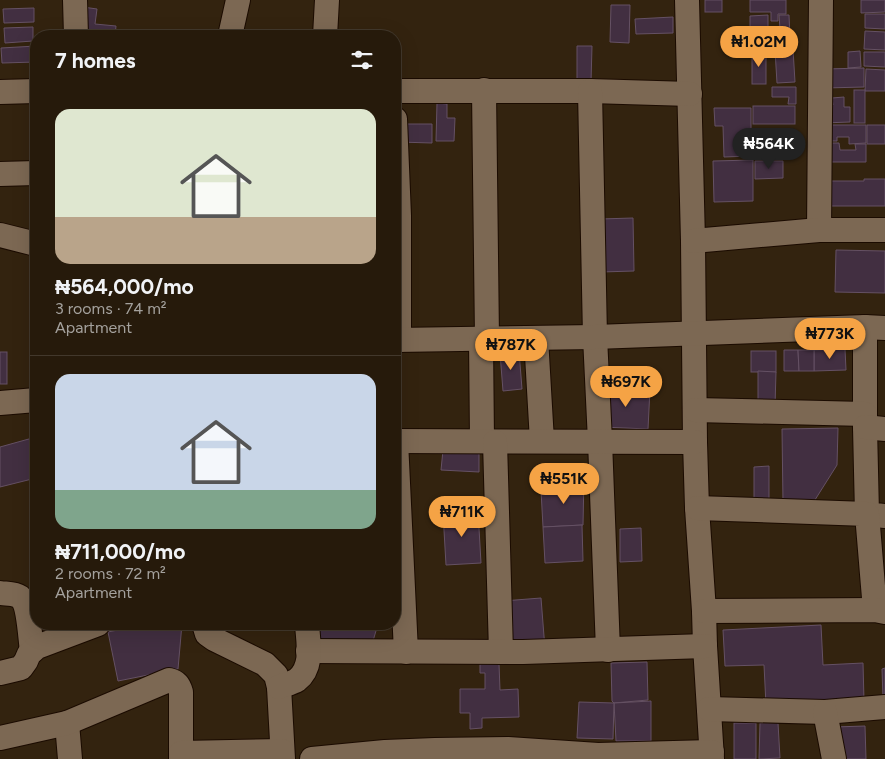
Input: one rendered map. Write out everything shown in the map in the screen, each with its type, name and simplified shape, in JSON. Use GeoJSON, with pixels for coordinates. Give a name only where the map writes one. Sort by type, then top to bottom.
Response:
{"type":"FeatureCollection","features":[{"type":"Feature","properties":{"kind":"street"},"geometry":{"type":"LineString","coordinates":[[75,0],[76,30]]}},
{"type":"Feature","properties":{"kind":"street"},"geometry":{"type":"LineString","coordinates":[[231,30],[238,0]]}},
{"type":"Feature","properties":{"kind":"street"},"geometry":{"type":"LineString","coordinates":[[326,30],[327,0]]}},
{"type":"Feature","properties":{"kind":"street"},"geometry":{"type":"LineString","coordinates":[[312,759],[385,756],[434,750],[508,754],[712,755],[697,508],[687,0]]}},
{"type":"Feature","properties":{"kind":"street"},"geometry":{"type":"LineString","coordinates":[[819,230],[821,0]]}},
{"type":"Feature","properties":{"kind":"street"},"geometry":{"type":"LineString","coordinates":[[484,90],[484,339],[488,442],[501,652]]}},
{"type":"Feature","properties":{"kind":"street"},"geometry":{"type":"LineString","coordinates":[[401,91],[590,91],[690,94]]}},
{"type":"Feature","properties":{"kind":"street"},"geometry":{"type":"LineString","coordinates":[[590,91],[595,337],[608,650]]}},
{"type":"Feature","properties":{"kind":"street"},"geometry":{"type":"LineString","coordinates":[[0,92],[30,92]]}},
{"type":"Feature","properties":{"kind":"street"},"geometry":{"type":"LineString","coordinates":[[0,174],[30,173]]}},
{"type":"Feature","properties":{"kind":"street"},"geometry":{"type":"LineString","coordinates":[[693,241],[819,230],[885,230]]}},
{"type":"Feature","properties":{"kind":"street"},"geometry":{"type":"LineString","coordinates":[[0,235],[30,242]]}},
{"type":"Feature","properties":{"kind":"street"},"geometry":{"type":"LineString","coordinates":[[401,340],[595,337],[875,327],[872,423],[880,611],[704,610]]}},
{"type":"Feature","properties":{"kind":"street"},"geometry":{"type":"LineString","coordinates":[[536,338],[542,441]]}},
{"type":"Feature","properties":{"kind":"street"},"geometry":{"type":"LineString","coordinates":[[0,403],[30,400]]}},
{"type":"Feature","properties":{"kind":"street"},"geometry":{"type":"LineString","coordinates":[[695,410],[872,423]]}},
{"type":"Feature","properties":{"kind":"street"},"geometry":{"type":"LineString","coordinates":[[401,440],[695,442]]}},
{"type":"Feature","properties":{"kind":"street"},"geometry":{"type":"LineString","coordinates":[[697,508],[876,515]]}},
{"type":"Feature","properties":{"kind":"street"},"geometry":{"type":"LineString","coordinates":[[401,556],[406,652]]}},
{"type":"Feature","properties":{"kind":"street"},"geometry":{"type":"LineString","coordinates":[[0,593],[14,594],[26,605],[32,651]]}},
{"type":"Feature","properties":{"kind":"street"},"geometry":{"type":"LineString","coordinates":[[0,672],[21,668],[37,646],[81,630]]}},
{"type":"Feature","properties":{"kind":"street"},"geometry":{"type":"LineString","coordinates":[[0,738],[67,723],[169,680],[179,685],[181,692],[181,756],[283,755],[279,687],[276,675],[265,664],[214,639],[206,630]]}},
{"type":"Feature","properties":{"kind":"street"},"geometry":{"type":"LineString","coordinates":[[279,687],[296,680],[305,671],[308,663],[307,630]]}},
{"type":"Feature","properties":{"kind":"street"},"geometry":{"type":"LineString","coordinates":[[308,651],[501,652],[705,646]]}},
{"type":"Feature","properties":{"kind":"street"},"geometry":{"type":"LineString","coordinates":[[709,709],[824,712],[885,709]]}},
{"type":"Feature","properties":{"kind":"street"},"geometry":{"type":"LineString","coordinates":[[824,712],[834,759]]}},
{"type":"Feature","properties":{"kind":"street"},"geometry":{"type":"LineString","coordinates":[[67,723],[70,759]]}},
{"type":"Feature","properties":{"kind":"building"},"geometry":{"type":"Polygon","coordinates":[[[705,0],[722,0],[722,12],[705,12],[705,0]]]}},
{"type":"Feature","properties":{"kind":"building"},"geometry":{"type":"Polygon","coordinates":[[[750,0],[786,0],[786,14],[778,14],[778,21],[771,21],[771,12],[750,12],[750,0]]]}},
{"type":"Feature","properties":{"kind":"building"},"geometry":{"type":"Polygon","coordinates":[[[861,0],[885,0],[885,12],[861,13],[861,0]]]}},
{"type":"Feature","properties":{"kind":"building"},"geometry":{"type":"Polygon","coordinates":[[[611,5],[630,5],[629,43],[610,42],[611,5]]]}},
{"type":"Feature","properties":{"kind":"building"},"geometry":{"type":"Polygon","coordinates":[[[83,7],[97,9],[95,24],[116,26],[116,30],[81,30],[83,7]]]}},
{"type":"Feature","properties":{"kind":"building"},"geometry":{"type":"Polygon","coordinates":[[[34,8],[34,22],[4,23],[3,9],[34,8]]]}},
{"type":"Feature","properties":{"kind":"building"},"geometry":{"type":"Polygon","coordinates":[[[865,14],[885,14],[885,29],[865,28],[865,14]]]}},
{"type":"Feature","properties":{"kind":"building"},"geometry":{"type":"Polygon","coordinates":[[[768,15],[768,29],[780,29],[779,15],[789,15],[790,38],[767,39],[768,49],[750,49],[750,16],[768,15]]]}},
{"type":"Feature","properties":{"kind":"building"},"geometry":{"type":"Polygon","coordinates":[[[673,17],[673,33],[636,34],[635,19],[673,17]]]}},
{"type":"Feature","properties":{"kind":"building"},"geometry":{"type":"Polygon","coordinates":[[[33,27],[33,30],[30,30],[30,41],[5,43],[4,28],[33,27]]]}},
{"type":"Feature","properties":{"kind":"building"},"geometry":{"type":"Polygon","coordinates":[[[865,31],[885,32],[885,50],[864,49],[865,31]]]}},
{"type":"Feature","properties":{"kind":"building"},"geometry":{"type":"Polygon","coordinates":[[[30,46],[30,62],[2,63],[1,48],[30,46]]]}},
{"type":"Feature","properties":{"kind":"building"},"geometry":{"type":"Polygon","coordinates":[[[577,46],[592,46],[591,82],[577,82],[577,46]]]}},
{"type":"Feature","properties":{"kind":"building"},"geometry":{"type":"Polygon","coordinates":[[[793,49],[795,82],[777,83],[775,50],[793,49]]]}},
{"type":"Feature","properties":{"kind":"building"},"geometry":{"type":"Polygon","coordinates":[[[752,51],[766,51],[766,84],[752,84],[752,51]]]}},
{"type":"Feature","properties":{"kind":"building"},"geometry":{"type":"Polygon","coordinates":[[[860,51],[861,67],[848,68],[848,52],[860,51]]]}},
{"type":"Feature","properties":{"kind":"building"},"geometry":{"type":"Polygon","coordinates":[[[864,52],[885,52],[885,67],[864,66],[864,52]]]}},
{"type":"Feature","properties":{"kind":"building"},"geometry":{"type":"Polygon","coordinates":[[[864,68],[864,87],[825,88],[825,69],[864,68]]]}},
{"type":"Feature","properties":{"kind":"building"},"geometry":{"type":"Polygon","coordinates":[[[866,69],[885,70],[885,91],[865,91],[866,69]]]}},
{"type":"Feature","properties":{"kind":"building"},"geometry":{"type":"Polygon","coordinates":[[[772,87],[796,87],[796,104],[788,104],[789,97],[772,97],[772,87]]]}},
{"type":"Feature","properties":{"kind":"building"},"geometry":{"type":"Polygon","coordinates":[[[854,90],[865,90],[865,123],[854,123],[854,90]]]}},
{"type":"Feature","properties":{"kind":"building"},"geometry":{"type":"Polygon","coordinates":[[[844,97],[844,107],[850,107],[850,122],[823,123],[823,106],[833,105],[832,98],[844,97]]]}},
{"type":"Feature","properties":{"kind":"building"},"geometry":{"type":"Polygon","coordinates":[[[437,103],[447,104],[447,118],[455,118],[454,141],[436,141],[437,103]]]}},
{"type":"Feature","properties":{"kind":"building"},"geometry":{"type":"Polygon","coordinates":[[[753,106],[795,106],[795,124],[753,124],[753,106]]]}},
{"type":"Feature","properties":{"kind":"building"},"geometry":{"type":"Polygon","coordinates":[[[714,108],[751,108],[751,156],[724,157],[723,126],[715,126],[714,108]]]}},
{"type":"Feature","properties":{"kind":"building"},"geometry":{"type":"Polygon","coordinates":[[[401,124],[432,124],[432,143],[401,142],[401,124]]]}},
{"type":"Feature","properties":{"kind":"building"},"geometry":{"type":"Polygon","coordinates":[[[827,125],[866,125],[866,143],[849,144],[849,137],[837,137],[837,141],[827,141],[827,125]]]}},
{"type":"Feature","properties":{"kind":"building"},"geometry":{"type":"Polygon","coordinates":[[[867,125],[885,125],[885,144],[867,144],[867,125]]]}},
{"type":"Feature","properties":{"kind":"building"},"geometry":{"type":"Polygon","coordinates":[[[828,143],[839,143],[840,150],[856,150],[855,144],[866,144],[866,162],[828,162],[828,143]]]}},
{"type":"Feature","properties":{"kind":"building"},"geometry":{"type":"Polygon","coordinates":[[[753,160],[753,201],[714,202],[713,161],[753,160]]]}},
{"type":"Feature","properties":{"kind":"building"},"geometry":{"type":"Polygon","coordinates":[[[755,161],[783,161],[783,178],[755,179],[755,161]]]}},
{"type":"Feature","properties":{"kind":"building"},"geometry":{"type":"Polygon","coordinates":[[[864,179],[885,179],[885,206],[827,206],[827,181],[864,181],[864,179]]]}},
{"type":"Feature","properties":{"kind":"building"},"geometry":{"type":"Polygon","coordinates":[[[633,218],[634,271],[601,272],[600,219],[633,218]]]}},
{"type":"Feature","properties":{"kind":"building"},"geometry":{"type":"Polygon","coordinates":[[[836,250],[885,251],[885,293],[835,292],[836,250]]]}},
{"type":"Feature","properties":{"kind":"building"},"geometry":{"type":"Polygon","coordinates":[[[845,349],[846,370],[814,371],[814,350],[845,349]]]}},
{"type":"Feature","properties":{"kind":"building"},"geometry":{"type":"Polygon","coordinates":[[[784,350],[798,350],[799,371],[784,371],[784,350]]]}},
{"type":"Feature","properties":{"kind":"building"},"geometry":{"type":"Polygon","coordinates":[[[798,350],[814,350],[814,371],[799,371],[798,350]]]}},
{"type":"Feature","properties":{"kind":"building"},"geometry":{"type":"Polygon","coordinates":[[[519,351],[522,389],[503,391],[500,353],[519,351]]]}},
{"type":"Feature","properties":{"kind":"building"},"geometry":{"type":"Polygon","coordinates":[[[751,351],[776,351],[776,372],[751,372],[751,351]]]}},
{"type":"Feature","properties":{"kind":"building"},"geometry":{"type":"Polygon","coordinates":[[[0,352],[7,352],[7,384],[0,384],[0,352]]]}},
{"type":"Feature","properties":{"kind":"building"},"geometry":{"type":"Polygon","coordinates":[[[758,371],[776,372],[775,406],[758,406],[758,371]]]}},
{"type":"Feature","properties":{"kind":"building"},"geometry":{"type":"Polygon","coordinates":[[[604,387],[650,389],[648,429],[602,427],[604,387]]]}},
{"type":"Feature","properties":{"kind":"building"},"geometry":{"type":"Polygon","coordinates":[[[838,428],[837,465],[813,503],[783,503],[782,429],[838,428]]]}},
{"type":"Feature","properties":{"kind":"building"},"geometry":{"type":"Polygon","coordinates":[[[30,439],[30,480],[0,487],[0,447],[30,439]]]}},
{"type":"Feature","properties":{"kind":"building"},"geometry":{"type":"Polygon","coordinates":[[[443,450],[479,452],[479,472],[441,470],[443,450]]]}},
{"type":"Feature","properties":{"kind":"building"},"geometry":{"type":"Polygon","coordinates":[[[769,466],[769,501],[754,502],[754,467],[769,466]]]}},
{"type":"Feature","properties":{"kind":"building"},"geometry":{"type":"Polygon","coordinates":[[[571,477],[584,477],[583,525],[543,527],[541,490],[571,490],[571,477]]]}},
{"type":"Feature","properties":{"kind":"building"},"geometry":{"type":"Polygon","coordinates":[[[478,511],[481,563],[446,565],[443,513],[478,511]]]}},
{"type":"Feature","properties":{"kind":"building"},"geometry":{"type":"Polygon","coordinates":[[[582,525],[583,561],[545,563],[543,527],[582,525]]]}},
{"type":"Feature","properties":{"kind":"building"},"geometry":{"type":"Polygon","coordinates":[[[641,528],[642,561],[620,562],[620,529],[641,528]]]}},
{"type":"Feature","properties":{"kind":"building"},"geometry":{"type":"Polygon","coordinates":[[[541,598],[545,649],[506,642],[503,601],[541,598]]]}},
{"type":"Feature","properties":{"kind":"building"},"geometry":{"type":"Polygon","coordinates":[[[821,625],[823,665],[863,663],[864,701],[766,705],[764,665],[725,666],[723,630],[821,625]]]}},
{"type":"Feature","properties":{"kind":"building"},"geometry":{"type":"Polygon","coordinates":[[[118,630],[181,630],[178,669],[118,681],[108,632],[118,630]]]}},
{"type":"Feature","properties":{"kind":"building"},"geometry":{"type":"Polygon","coordinates":[[[313,630],[376,630],[373,641],[313,642],[313,630]]]}},
{"type":"Feature","properties":{"kind":"building"},"geometry":{"type":"Polygon","coordinates":[[[647,662],[648,700],[614,703],[612,701],[611,663],[647,662]]]}},
{"type":"Feature","properties":{"kind":"building"},"geometry":{"type":"Polygon","coordinates":[[[480,664],[499,664],[500,690],[518,689],[519,717],[482,718],[482,728],[470,729],[470,713],[460,713],[460,689],[485,689],[485,673],[480,673],[480,664]]]}},
{"type":"Feature","properties":{"kind":"building"},"geometry":{"type":"Polygon","coordinates":[[[885,668],[885,699],[883,699],[882,669],[885,668]]]}},
{"type":"Feature","properties":{"kind":"building"},"geometry":{"type":"Polygon","coordinates":[[[651,701],[651,741],[616,741],[614,703],[651,701]]]}},
{"type":"Feature","properties":{"kind":"building"},"geometry":{"type":"Polygon","coordinates":[[[579,702],[614,703],[613,739],[577,738],[579,702]]]}},
{"type":"Feature","properties":{"kind":"building"},"geometry":{"type":"Polygon","coordinates":[[[734,723],[756,723],[756,759],[734,759],[734,723]]]}},
{"type":"Feature","properties":{"kind":"building"},"geometry":{"type":"Polygon","coordinates":[[[760,723],[778,723],[780,758],[759,759],[760,723]]]}},
{"type":"Feature","properties":{"kind":"building"},"geometry":{"type":"Polygon","coordinates":[[[865,726],[866,759],[835,759],[834,727],[865,726]]]}}]}
